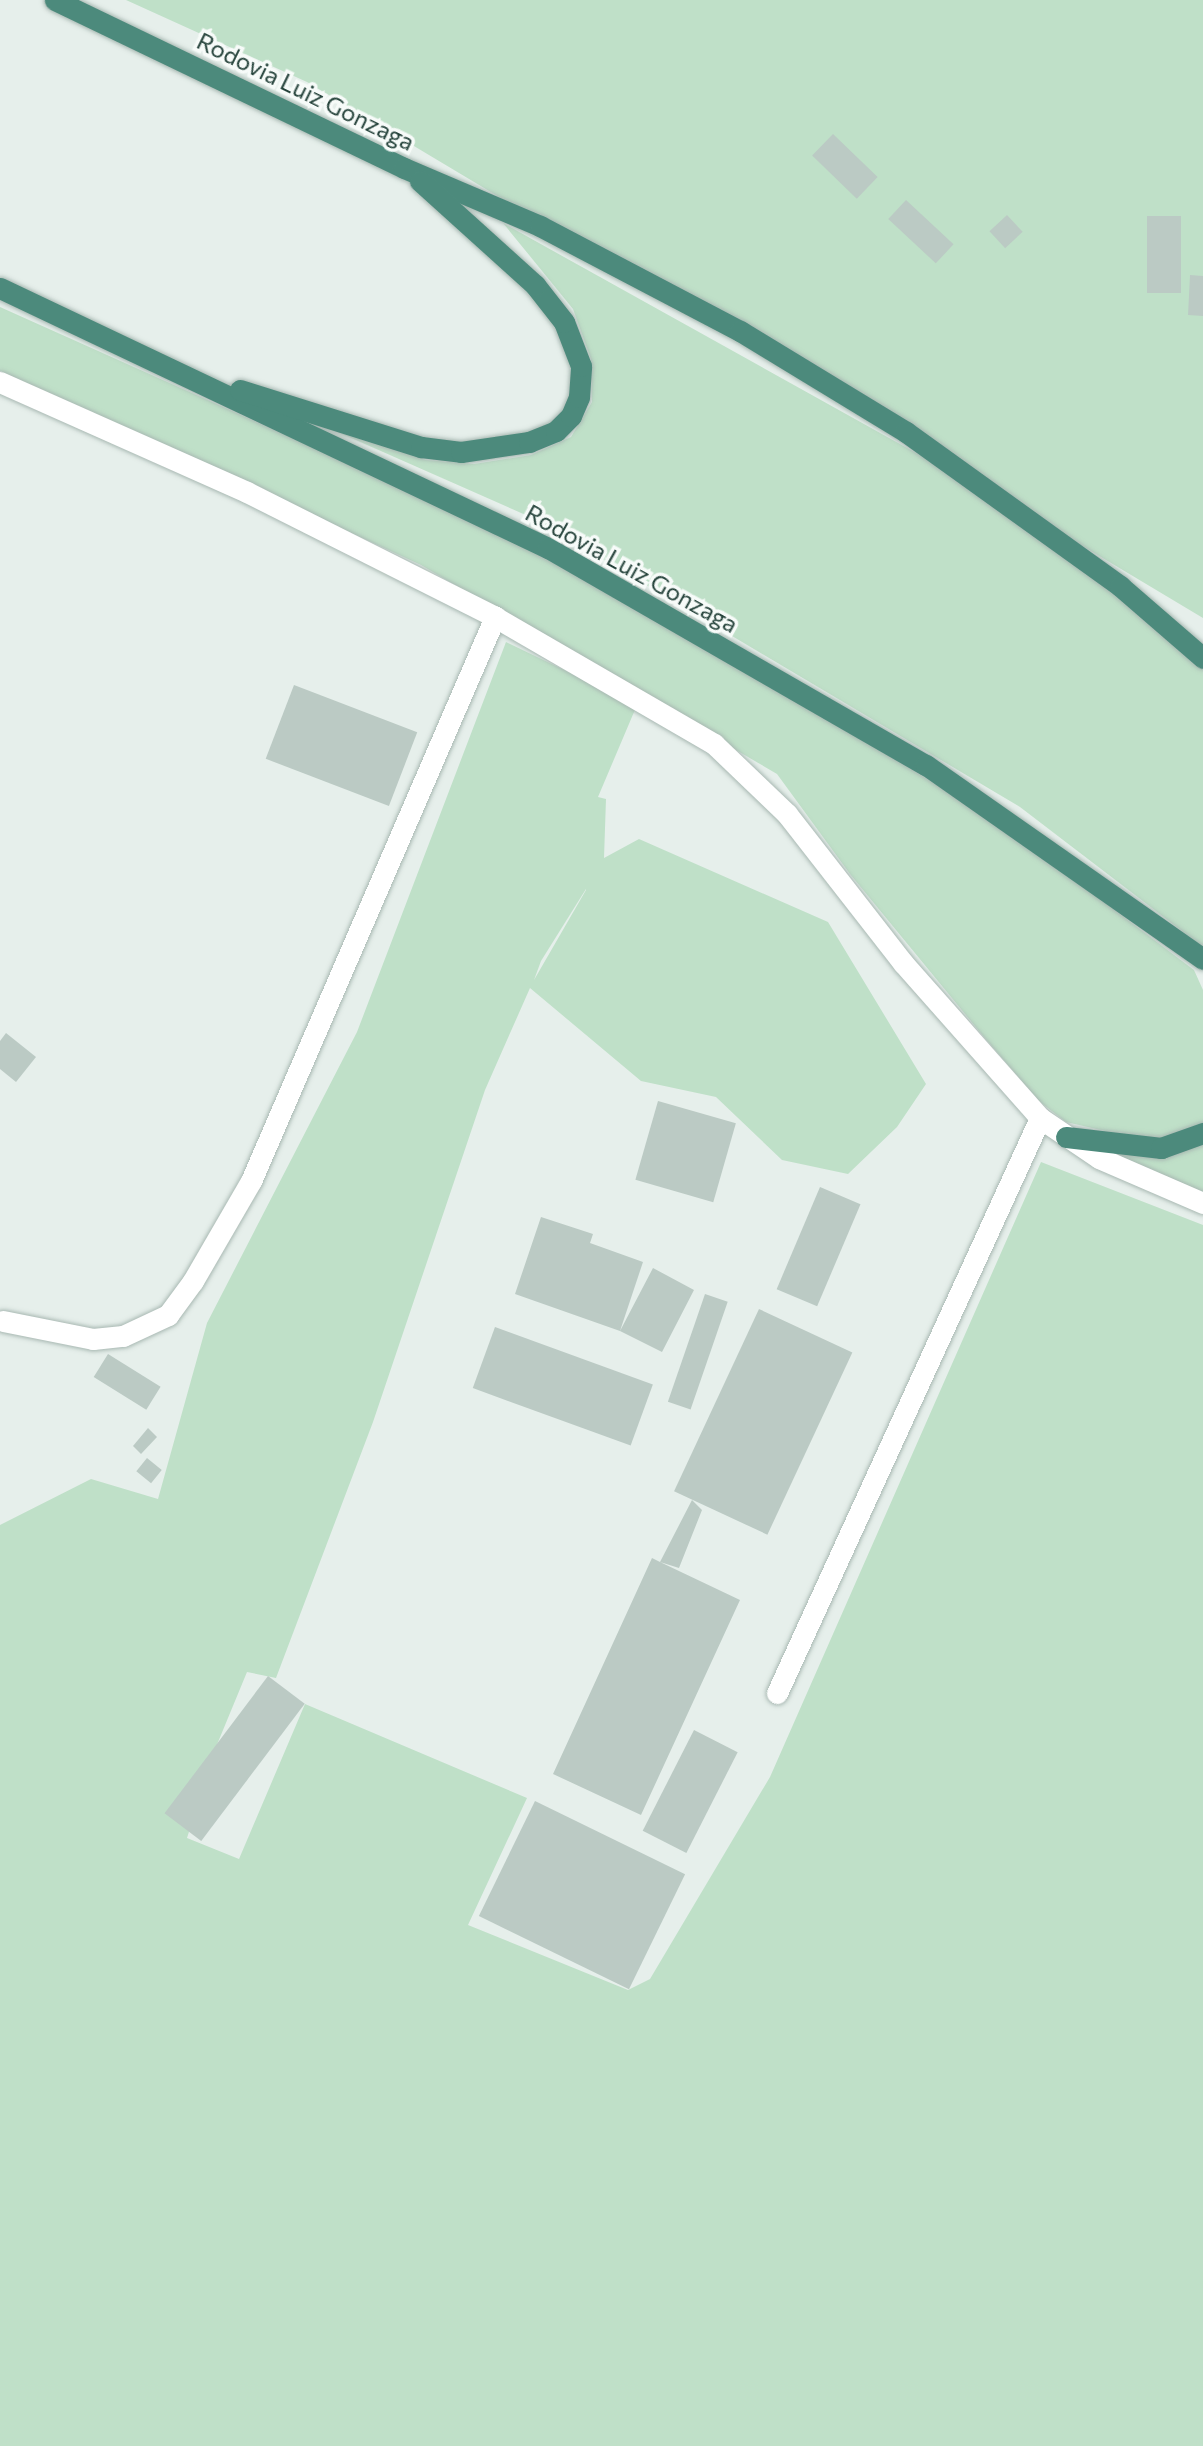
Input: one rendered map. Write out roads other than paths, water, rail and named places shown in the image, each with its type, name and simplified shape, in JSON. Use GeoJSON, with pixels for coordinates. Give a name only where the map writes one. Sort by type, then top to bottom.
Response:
{"type":"FeatureCollection","features":[{"type":"Feature","properties":{"kind":"highway","name":"Rodovia Luiz Gonzaga"},"geometry":{"type":"LineString","coordinates":[[55,0],[404,167],[563,239],[740,331],[871,411],[1120,586],[1203,658]]}},
{"type":"Feature","properties":{"kind":"highway"},"geometry":{"type":"LineString","coordinates":[[168,367],[421,447],[497,450],[556,431],[571,416],[579,397],[581,366],[564,322],[535,285],[404,167]]}},
{"type":"Feature","properties":{"kind":"highway","name":"Rodovia Luiz Gonzaga"},"geometry":{"type":"LineString","coordinates":[[0,288],[548,548],[926,765],[1203,959]]}},
{"type":"Feature","properties":{"kind":"highway"},"geometry":{"type":"LineString","coordinates":[[1066,1137],[1161,1148],[1203,1133]]}},
{"type":"Feature","properties":{"kind":"street"},"geometry":{"type":"LineString","coordinates":[[0,382],[247,492],[495,617],[714,744],[787,814],[903,963],[1040,1118],[1066,1137],[1122,1169],[1203,1203]]}},
{"type":"Feature","properties":{"kind":"street"},"geometry":{"type":"LineString","coordinates":[[3,1321],[93,1339],[123,1336],[168,1315],[193,1281],[251,1181],[495,617]]}},
{"type":"Feature","properties":{"kind":"street"},"geometry":{"type":"LineString","coordinates":[[777,1693],[1040,1118]]}}]}
